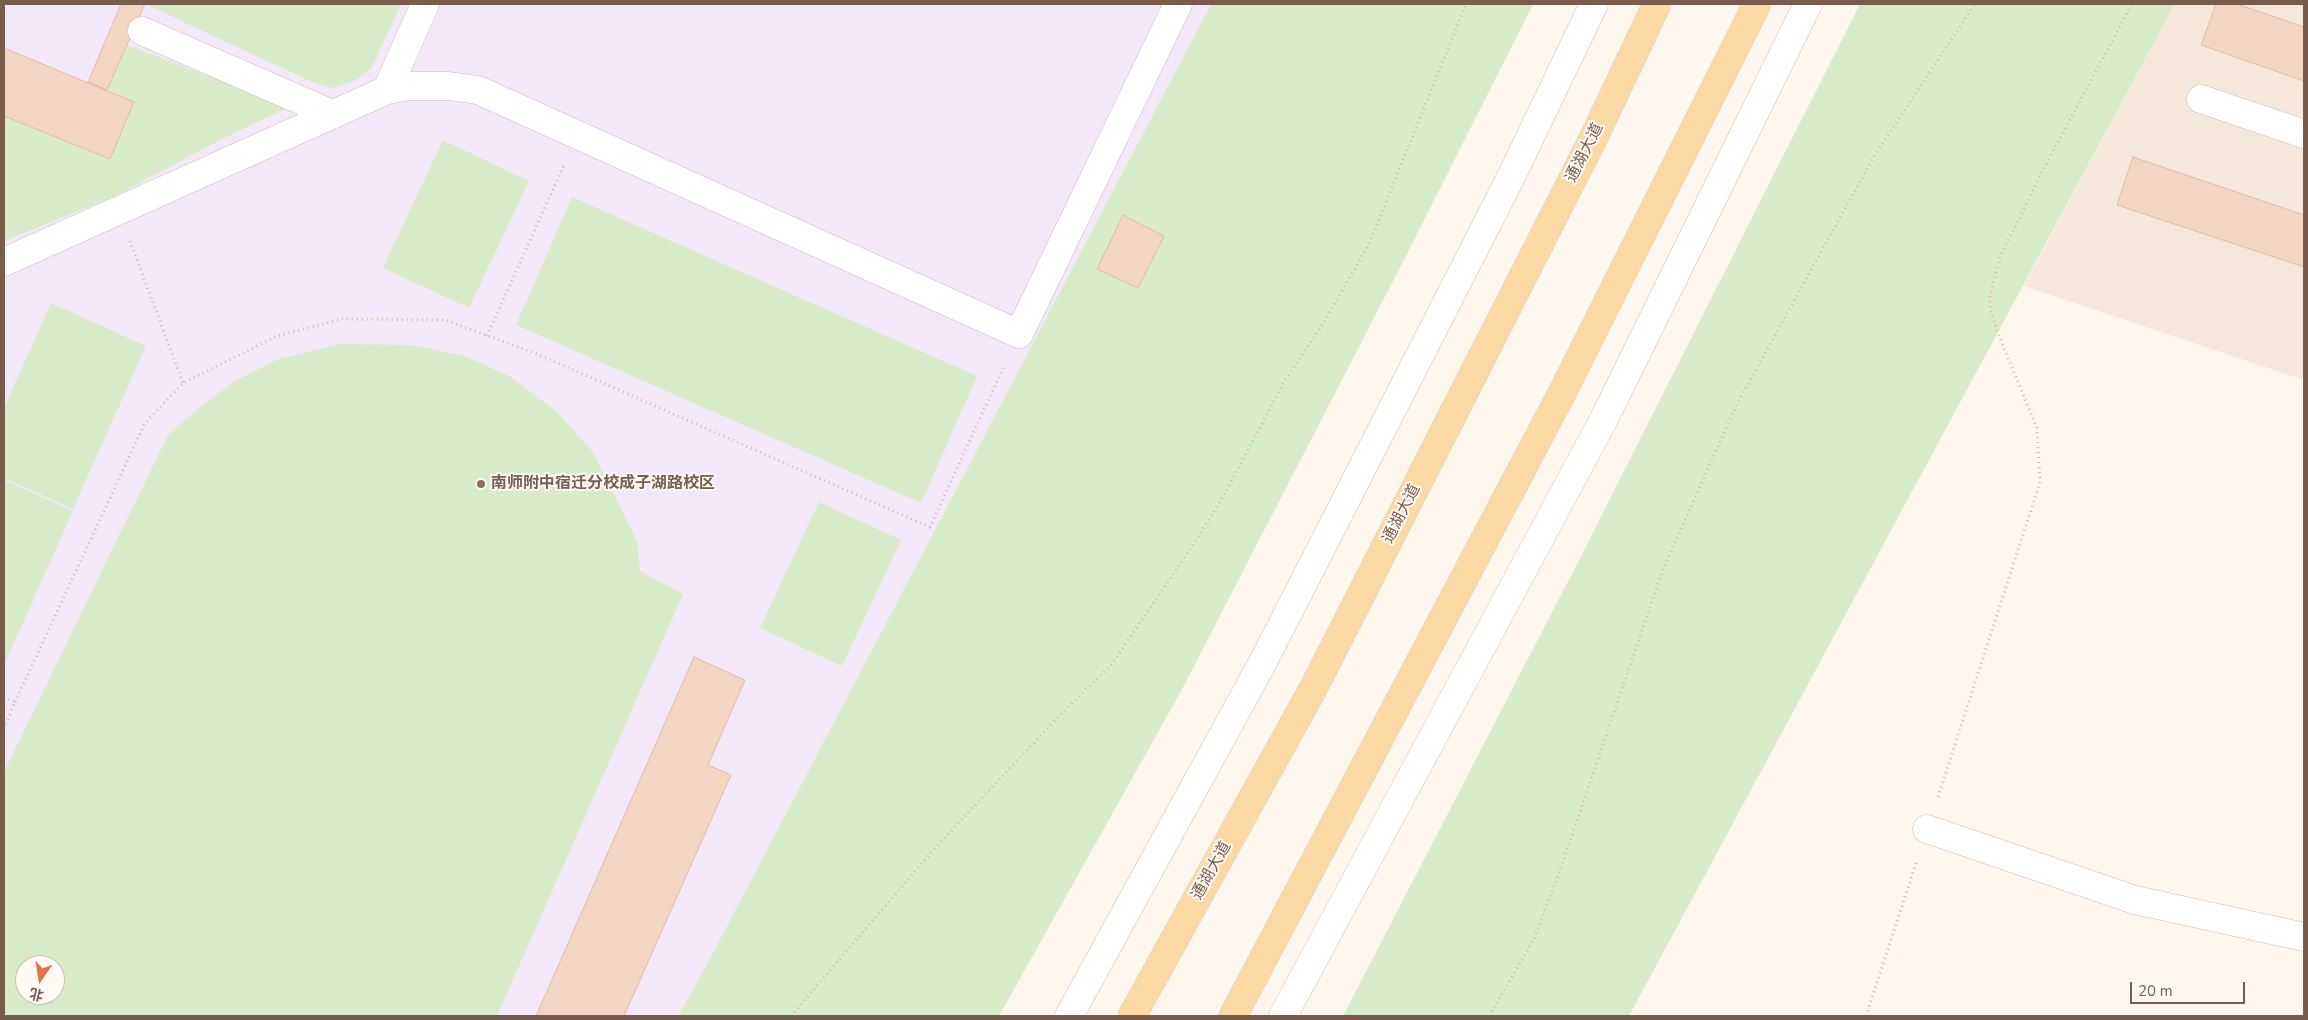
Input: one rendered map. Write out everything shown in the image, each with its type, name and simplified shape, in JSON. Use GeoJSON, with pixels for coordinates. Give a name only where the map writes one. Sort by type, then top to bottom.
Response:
{"type":"FeatureCollection","features":[{"type":"Feature","properties":{"kind":"main road"},"geometry":{"type":"LineString","coordinates":[[1635,51],[1644,4]]}},
{"type":"Feature","properties":{"kind":"main road","name":"通湖大道"},"geometry":{"type":"LineString","coordinates":[[1132,1016],[1314,687],[1587,149],[1658,4]]}},
{"type":"Feature","properties":{"kind":"main road"},"geometry":{"type":"LineString","coordinates":[[1233,1016],[1561,395],[1757,4]]}},
{"type":"Feature","properties":{"kind":"street"},"geometry":{"type":"LineString","coordinates":[[387,90],[425,4]]}},
{"type":"Feature","properties":{"kind":"street"},"geometry":{"type":"LineString","coordinates":[[4,262],[387,90],[409,86],[449,86],[478,90],[1019,334],[1178,4]]}},
{"type":"Feature","properties":{"kind":"street"},"geometry":{"type":"LineString","coordinates":[[1069,1016],[1263,662],[1511,177],[1594,4]]}},
{"type":"Feature","properties":{"kind":"street"},"geometry":{"type":"LineString","coordinates":[[1283,1016],[1604,420],[1808,4]]}},
{"type":"Feature","properties":{"kind":"street"},"geometry":{"type":"LineString","coordinates":[[142,30],[332,114]]}},
{"type":"Feature","properties":{"kind":"street"},"geometry":{"type":"LineString","coordinates":[[2201,99],[2304,134]]}},
{"type":"Feature","properties":{"kind":"street"},"geometry":{"type":"LineString","coordinates":[[1927,829],[2135,900],[2304,937]]}},
{"type":"Feature","properties":{"kind":"path"},"geometry":{"type":"LineString","coordinates":[[791,1016],[935,848],[1060,714],[1111,665],[1189,551],[1224,495],[1284,382],[1324,322],[1369,244],[1466,4]]}},
{"type":"Feature","properties":{"kind":"path"},"geometry":{"type":"LineString","coordinates":[[1489,1016],[1534,939],[1559,873],[1663,569],[1737,404],[1873,158],[1975,4]]}},
{"type":"Feature","properties":{"kind":"path"},"geometry":{"type":"LineString","coordinates":[[1866,1016],[2040,482],[2037,428],[2003,346],[1990,309],[1990,297],[1999,259],[2044,168],[2132,4]]}},
{"type":"Feature","properties":{"kind":"path"},"geometry":{"type":"LineString","coordinates":[[487,336],[578,135]]}},
{"type":"Feature","properties":{"kind":"path"},"geometry":{"type":"LineString","coordinates":[[118,211],[183,383]]}},
{"type":"Feature","properties":{"kind":"path"},"geometry":{"type":"LineString","coordinates":[[4,728],[145,423],[183,383],[277,336],[342,319],[445,320],[537,354],[930,527],[1019,334]]}},
{"type":"Feature","properties":{"kind":"path"},"geometry":{"type":"LineString","coordinates":[[4,697],[15,702]]}},
{"type":"Feature","properties":{"kind":"shaded area","name":"南师附中宿迁分校成子湖路校区"},"geometry":{"type":"Polygon","coordinates":[[[4,4],[1211,4],[678,1016],[4,1016],[4,4]]]}},
{"type":"Feature","properties":{"kind":"shaded area"},"geometry":{"type":"Polygon","coordinates":[[[2175,4],[2304,4],[2304,380],[2024,286],[2175,4]]]}},
{"type":"Feature","properties":{"kind":"green space"},"geometry":{"type":"Polygon","coordinates":[[[145,4],[401,4],[371,69],[354,81],[332,88],[312,82],[145,4]]]}},
{"type":"Feature","properties":{"kind":"green space"},"geometry":{"type":"Polygon","coordinates":[[[1211,4],[1533,4],[1406,256],[1180,693],[999,1016],[678,1016],[707,964],[1211,4]]]}},
{"type":"Feature","properties":{"kind":"green space"},"geometry":{"type":"Polygon","coordinates":[[[1860,4],[2175,4],[1629,1016],[1343,1016],[1577,564],[1860,4]]]}},
{"type":"Feature","properties":{"kind":"green space"},"geometry":{"type":"Polygon","coordinates":[[[127,45],[289,107],[220,140],[113,197],[4,241],[4,116],[110,159],[134,102],[107,90],[127,45]]]}},
{"type":"Feature","properties":{"kind":"green space"},"geometry":{"type":"Polygon","coordinates":[[[443,140],[529,181],[469,308],[383,268],[443,140]]]}},
{"type":"Feature","properties":{"kind":"green space"},"geometry":{"type":"Polygon","coordinates":[[[572,197],[977,376],[921,503],[516,325],[572,197]]]}},
{"type":"Feature","properties":{"kind":"green space"},"geometry":{"type":"Polygon","coordinates":[[[51,303],[146,346],[73,509],[4,478],[4,408],[51,303]]]}},
{"type":"Feature","properties":{"kind":"green space"},"geometry":{"type":"Polygon","coordinates":[[[341,344],[411,345],[465,356],[509,376],[556,411],[593,452],[637,541],[640,571],[683,594],[497,1016],[4,1016],[4,772],[168,435],[194,412],[235,381],[278,359],[341,344]]]}},
{"type":"Feature","properties":{"kind":"green space"},"geometry":{"type":"Polygon","coordinates":[[[4,480],[73,511],[4,665],[4,480]]]}},
{"type":"Feature","properties":{"kind":"green space"},"geometry":{"type":"Polygon","coordinates":[[[819,502],[901,540],[842,666],[760,628],[819,502]]]}},
{"type":"Feature","properties":{"kind":"building"},"geometry":{"type":"Polygon","coordinates":[[[121,4],[145,4],[107,90],[88,82],[121,4]]]}},
{"type":"Feature","properties":{"kind":"building"},"geometry":{"type":"Polygon","coordinates":[[[2216,4],[2237,4],[2304,27],[2304,81],[2201,45],[2216,4]]]}},
{"type":"Feature","properties":{"kind":"building"},"geometry":{"type":"Polygon","coordinates":[[[4,48],[134,102],[110,159],[4,116],[4,48]]]}},
{"type":"Feature","properties":{"kind":"building"},"geometry":{"type":"Polygon","coordinates":[[[2133,157],[2304,215],[2304,267],[2117,205],[2133,157]]]}},
{"type":"Feature","properties":{"kind":"building"},"geometry":{"type":"Polygon","coordinates":[[[1123,215],[1164,236],[1138,288],[1097,269],[1123,215]]]}},
{"type":"Feature","properties":{"kind":"building"},"geometry":{"type":"Polygon","coordinates":[[[694,657],[745,680],[708,765],[731,775],[624,1016],[536,1016],[694,657]]]}},
{"type":"Feature","properties":{"kind":"place","name":"南师附中宿迁分校成子湖路校区"},"geometry":{"type":"Point","coordinates":[481,484]}}]}
